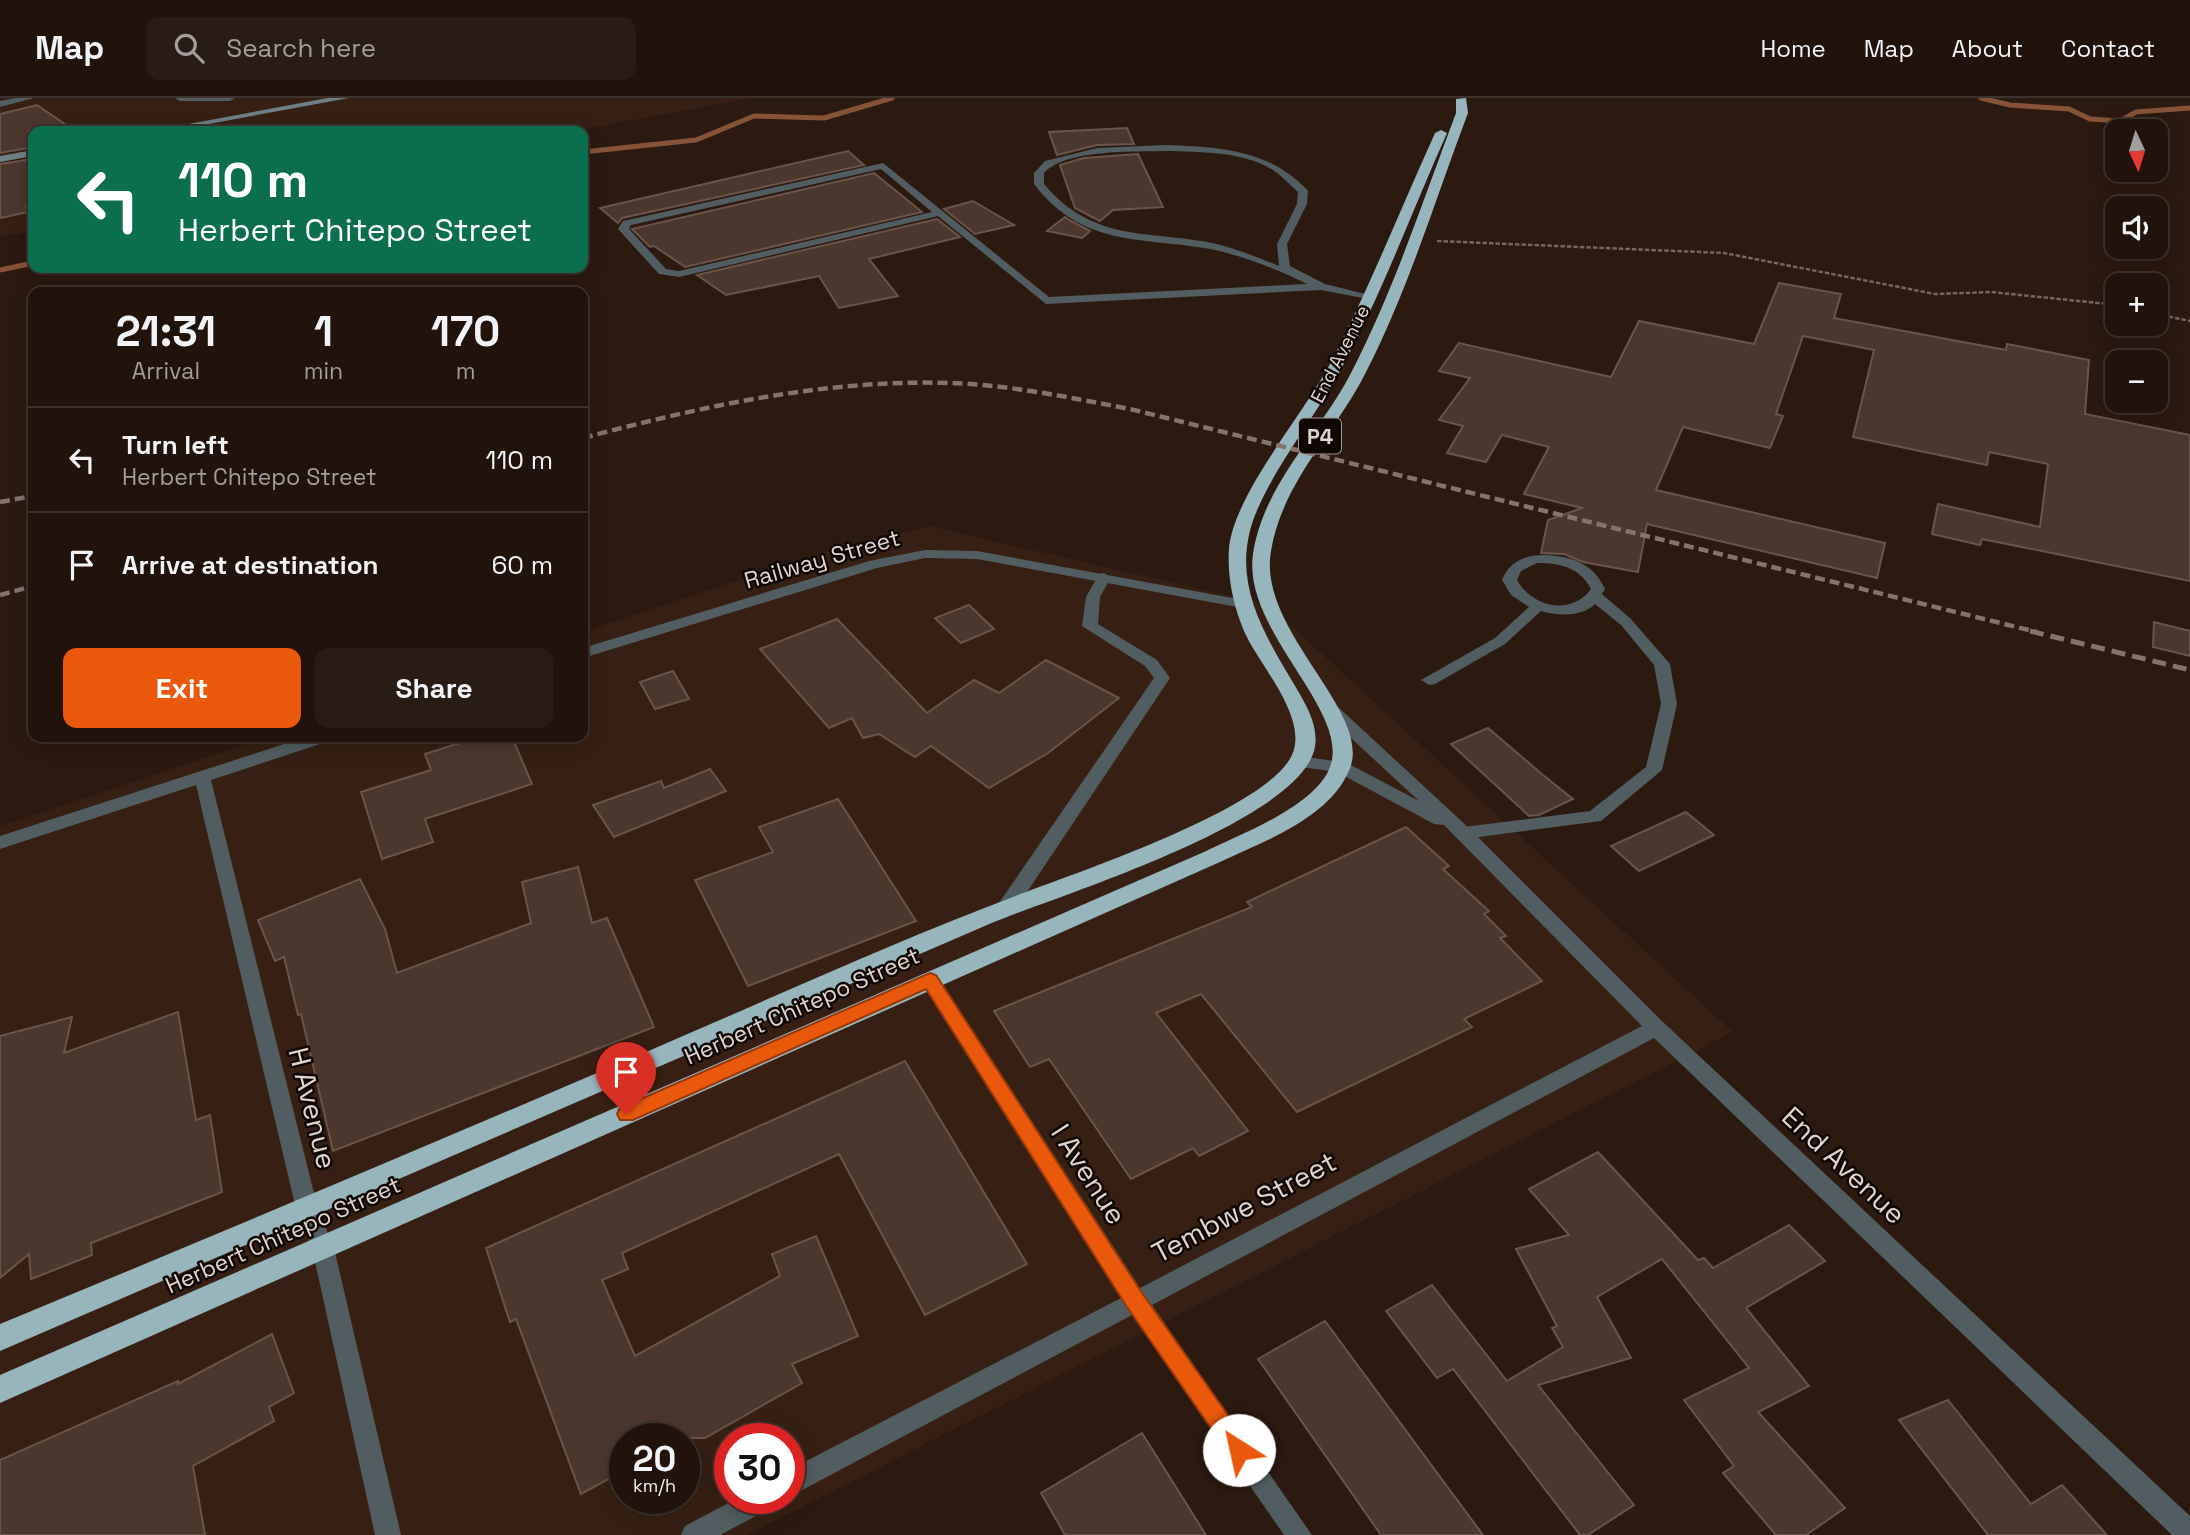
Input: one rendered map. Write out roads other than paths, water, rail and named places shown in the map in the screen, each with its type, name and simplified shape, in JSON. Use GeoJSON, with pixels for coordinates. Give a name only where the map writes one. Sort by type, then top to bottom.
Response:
{"type":"FeatureCollection","features":[{"type":"Feature","properties":{"kind":"highway","name":"End Avenue"},"geometry":{"type":"LineString","coordinates":[[1341,767],[1342,740],[1331,710],[1280,633],[1262,584],[1261,553],[1267,525],[1280,497],[1357,377],[1387,313],[1462,113],[1461,99]]}},
{"type":"Feature","properties":{"kind":"highway","name":"End Avenue"},"geometry":{"type":"LineString","coordinates":[[1300,762],[1305,742],[1301,714],[1260,647],[1243,604],[1238,545],[1247,516],[1260,489],[1322,393],[1369,298],[1445,121],[1461,99]]}},
{"type":"Feature","properties":{"kind":"highway","name":"Herbert Chitepo Street"},"geometry":{"type":"LineString","coordinates":[[0,1338],[1006,908],[1178,839],[1243,808],[1270,791],[1300,762]]}},
{"type":"Feature","properties":{"kind":"highway","name":"Herbert Chitepo Street"},"geometry":{"type":"LineString","coordinates":[[0,1390],[1275,827],[1313,801],[1341,767]]}},
{"type":"Feature","properties":{"kind":"street"},"geometry":{"type":"LineString","coordinates":[[0,104],[29,98]]}},
{"type":"Feature","properties":{"kind":"street"},"geometry":{"type":"LineString","coordinates":[[180,98],[230,98]]}},
{"type":"Feature","properties":{"kind":"street"},"geometry":{"type":"LineString","coordinates":[[184,126],[344,98]]}},
{"type":"Feature","properties":{"kind":"street"},"geometry":{"type":"LineString","coordinates":[[1296,276],[1285,268],[1282,244],[1302,204],[1303,191],[1275,167],[1211,149],[1165,148],[1097,152],[1048,163],[1039,173],[1039,184],[1061,210],[1088,224],[1131,237],[1218,247],[1321,287],[1369,298]]}},
{"type":"Feature","properties":{"kind":"street"},"geometry":{"type":"LineString","coordinates":[[0,159],[28,154]]}},
{"type":"Feature","properties":{"kind":"street"},"geometry":{"type":"LineString","coordinates":[[939,213],[679,274],[663,272],[623,229],[627,223],[883,166],[1046,300],[1321,287]]}},
{"type":"Feature","properties":{"kind":"street","name":"Railway Street"},"geometry":{"type":"LineString","coordinates":[[588,651],[874,564],[925,554],[977,555],[1243,604]]}},
{"type":"Feature","properties":{"kind":"street"},"geometry":{"type":"LineString","coordinates":[[1534,559],[1563,561],[1588,573],[1598,589],[1596,597],[1578,608],[1538,606],[1524,600],[1509,584],[1513,568],[1534,559]]}},
{"type":"Feature","properties":{"kind":"street"},"geometry":{"type":"LineString","coordinates":[[1006,908],[1162,678],[1151,663],[1090,626],[1093,597],[1104,577]]}},
{"type":"Feature","properties":{"kind":"street"},"geometry":{"type":"LineString","coordinates":[[1464,833],[1595,817],[1654,770],[1669,704],[1662,664],[1626,622],[1596,597]]}},
{"type":"Feature","properties":{"kind":"street"},"geometry":{"type":"LineString","coordinates":[[1429,680],[1500,641],[1538,606]]}},
{"type":"Feature","properties":{"kind":"street","name":"End Avenue"},"geometry":{"type":"LineString","coordinates":[[1331,710],[1464,833],[1656,1028],[2190,1534]]}},
{"type":"Feature","properties":{"kind":"street"},"geometry":{"type":"LineString","coordinates":[[0,843],[308,742]]}},
{"type":"Feature","properties":{"kind":"street","name":"End Avenue"},"geometry":{"type":"LineString","coordinates":[[1300,762],[1341,767],[1464,833]]}},
{"type":"Feature","properties":{"kind":"street","name":"H Avenue"},"geometry":{"type":"LineString","coordinates":[[202,776],[307,1209],[323,1248],[388,1535]]}},
{"type":"Feature","properties":{"kind":"street","name":"I Avenue"},"geometry":{"type":"LineString","coordinates":[[930,980],[1135,1300],[1299,1535]]}},
{"type":"Feature","properties":{"kind":"street","name":"Tembwe Street"},"geometry":{"type":"LineString","coordinates":[[805,1475],[1656,1028]]}},
{"type":"Feature","properties":{"kind":"street"},"geometry":{"type":"LineString","coordinates":[[694,1535],[734,1514]]}},
{"type":"Feature","properties":{"kind":"waterway"},"geometry":{"type":"LineString","coordinates":[[588,151],[696,140],[754,116],[824,118],[892,98]]}},
{"type":"Feature","properties":{"kind":"waterway"},"geometry":{"type":"LineString","coordinates":[[1981,98],[2010,105],[2069,109],[2090,119],[2120,121],[2136,112],[2190,108]]}},
{"type":"Feature","properties":{"kind":"waterway"},"geometry":{"type":"LineString","coordinates":[[0,270],[28,264]]}},
{"type":"Feature","properties":{"kind":"railway"},"geometry":{"type":"LineString","coordinates":[[588,437],[719,405],[811,390],[904,383],[973,384],[1018,389],[1130,409],[2037,632]]}},
{"type":"Feature","properties":{"kind":"railway"},"geometry":{"type":"LineString","coordinates":[[0,502],[28,497]]}},
{"type":"Feature","properties":{"kind":"railway"},"geometry":{"type":"LineString","coordinates":[[0,595],[28,587]]}},
{"type":"Feature","properties":{"kind":"railway"},"geometry":{"type":"LineString","coordinates":[[2030,631],[2190,670]]}}]}
